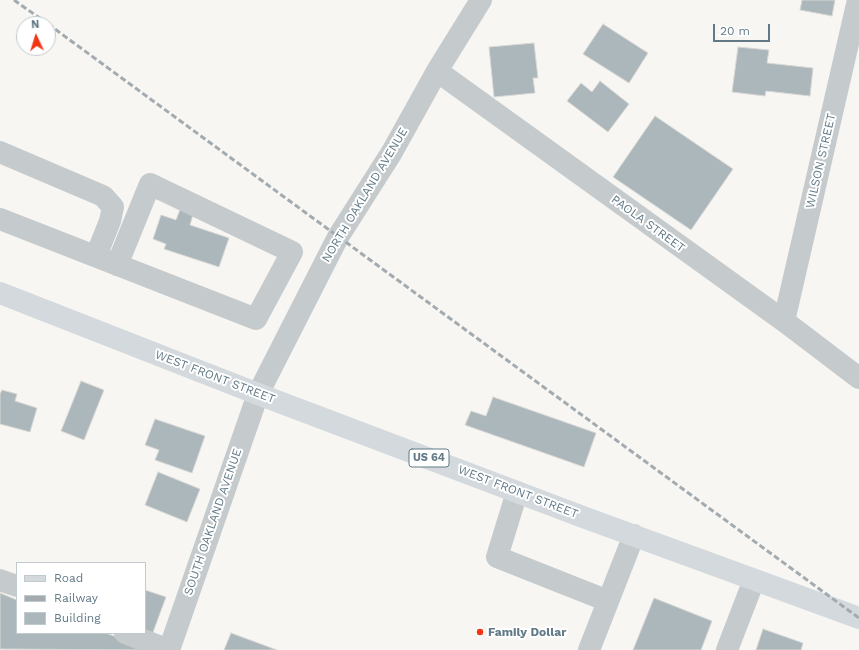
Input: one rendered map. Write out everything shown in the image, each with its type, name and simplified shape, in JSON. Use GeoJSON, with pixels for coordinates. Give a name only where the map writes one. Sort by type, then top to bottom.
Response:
{"type":"FeatureCollection","features":[{"type":"Feature","properties":{"kind":"main road","name":"WEST FRONT STREET"},"geometry":{"type":"LineString","coordinates":[[0,293],[258,394],[517,492],[859,618]]}},
{"type":"Feature","properties":{"kind":"street","name":"NORTH OAKLAND AVENUE"},"geometry":{"type":"LineString","coordinates":[[258,394],[338,237],[392,152],[437,71],[481,0]]}},
{"type":"Feature","properties":{"kind":"street","name":"WILSON STREET"},"geometry":{"type":"LineString","coordinates":[[784,321],[858,0]]}},
{"type":"Feature","properties":{"kind":"street","name":"PAOLA STREET"},"geometry":{"type":"LineString","coordinates":[[437,71],[784,321],[859,378]]}},
{"type":"Feature","properties":{"kind":"street"},"geometry":{"type":"LineString","coordinates":[[0,152],[103,196],[113,207],[110,221],[96,256]]}},
{"type":"Feature","properties":{"kind":"street"},"geometry":{"type":"LineString","coordinates":[[0,219],[256,319],[292,252],[150,184],[117,264]]}},
{"type":"Feature","properties":{"kind":"street","name":"SOUTH OAKLAND AVENUE"},"geometry":{"type":"LineString","coordinates":[[169,650],[258,394]]}},
{"type":"Feature","properties":{"kind":"street"},"geometry":{"type":"LineString","coordinates":[[517,492],[497,556],[608,601]]}},
{"type":"Feature","properties":{"kind":"street"},"geometry":{"type":"LineString","coordinates":[[589,650],[634,536]]}},
{"type":"Feature","properties":{"kind":"street"},"geometry":{"type":"LineString","coordinates":[[0,580],[16,586]]}},
{"type":"Feature","properties":{"kind":"street"},"geometry":{"type":"LineString","coordinates":[[727,650],[754,580]]}},
{"type":"Feature","properties":{"kind":"street"},"geometry":{"type":"LineString","coordinates":[[128,634],[169,650]]}},
{"type":"Feature","properties":{"kind":"building"},"geometry":{"type":"Polygon","coordinates":[[[802,0],[835,0],[832,16],[800,10],[802,0]]]}},
{"type":"Feature","properties":{"kind":"building"},"geometry":{"type":"Polygon","coordinates":[[[603,24],[648,53],[629,83],[583,54],[603,24]]]}},
{"type":"Feature","properties":{"kind":"building"},"geometry":{"type":"Polygon","coordinates":[[[534,43],[538,78],[533,78],[535,93],[494,97],[489,47],[534,43]]]}},
{"type":"Feature","properties":{"kind":"building"},"geometry":{"type":"Polygon","coordinates":[[[738,47],[769,50],[767,63],[813,68],[810,96],[766,91],[765,96],[732,92],[738,47]]]}},
{"type":"Feature","properties":{"kind":"building"},"geometry":{"type":"Polygon","coordinates":[[[600,81],[629,104],[608,132],[567,101],[581,83],[592,92],[600,81]]]}},
{"type":"Feature","properties":{"kind":"building"},"geometry":{"type":"Polygon","coordinates":[[[655,116],[733,169],[691,230],[613,177],[655,116]]]}},
{"type":"Feature","properties":{"kind":"building"},"geometry":{"type":"Polygon","coordinates":[[[181,207],[194,211],[190,225],[229,238],[219,267],[164,249],[166,244],[153,239],[161,215],[176,220],[181,207]]]}},
{"type":"Feature","properties":{"kind":"building"},"geometry":{"type":"Polygon","coordinates":[[[81,381],[104,390],[84,440],[61,431],[81,381]]]}},
{"type":"Feature","properties":{"kind":"building"},"geometry":{"type":"Polygon","coordinates":[[[2,390],[17,394],[15,401],[37,408],[30,432],[0,424],[0,394],[2,390]]]}},
{"type":"Feature","properties":{"kind":"building"},"geometry":{"type":"Polygon","coordinates":[[[493,397],[596,433],[584,467],[465,425],[471,411],[486,416],[493,397]]]}},
{"type":"Feature","properties":{"kind":"building"},"geometry":{"type":"Polygon","coordinates":[[[155,419],[205,436],[192,473],[155,460],[159,450],[145,445],[155,419]]]}},
{"type":"Feature","properties":{"kind":"building"},"geometry":{"type":"Polygon","coordinates":[[[158,472],[200,489],[187,522],[145,505],[158,472]]]}},
{"type":"Feature","properties":{"kind":"building"},"geometry":{"type":"Polygon","coordinates":[[[146,590],[166,597],[152,635],[146,633],[146,590]]]}},
{"type":"Feature","properties":{"kind":"building"},"geometry":{"type":"Polygon","coordinates":[[[0,593],[16,600],[16,634],[109,634],[147,648],[146,650],[0,649],[0,593]]]}},
{"type":"Feature","properties":{"kind":"building"},"geometry":{"type":"Polygon","coordinates":[[[654,598],[712,621],[701,650],[633,650],[654,598]]]}},
{"type":"Feature","properties":{"kind":"building"},"geometry":{"type":"Polygon","coordinates":[[[763,629],[803,643],[801,650],[756,650],[763,629]]]}},
{"type":"Feature","properties":{"kind":"building"},"geometry":{"type":"Polygon","coordinates":[[[231,633],[277,650],[224,650],[231,633]]]}},
{"type":"Feature","properties":{"kind":"railway"},"geometry":{"type":"LineString","coordinates":[[14,0],[37,16]]}},
{"type":"Feature","properties":{"kind":"railway"},"geometry":{"type":"LineString","coordinates":[[56,30],[859,618]]}},
{"type":"Feature","properties":{"kind":"place","name":"Family Dollar"},"geometry":{"type":"Point","coordinates":[480,632]}}]}
